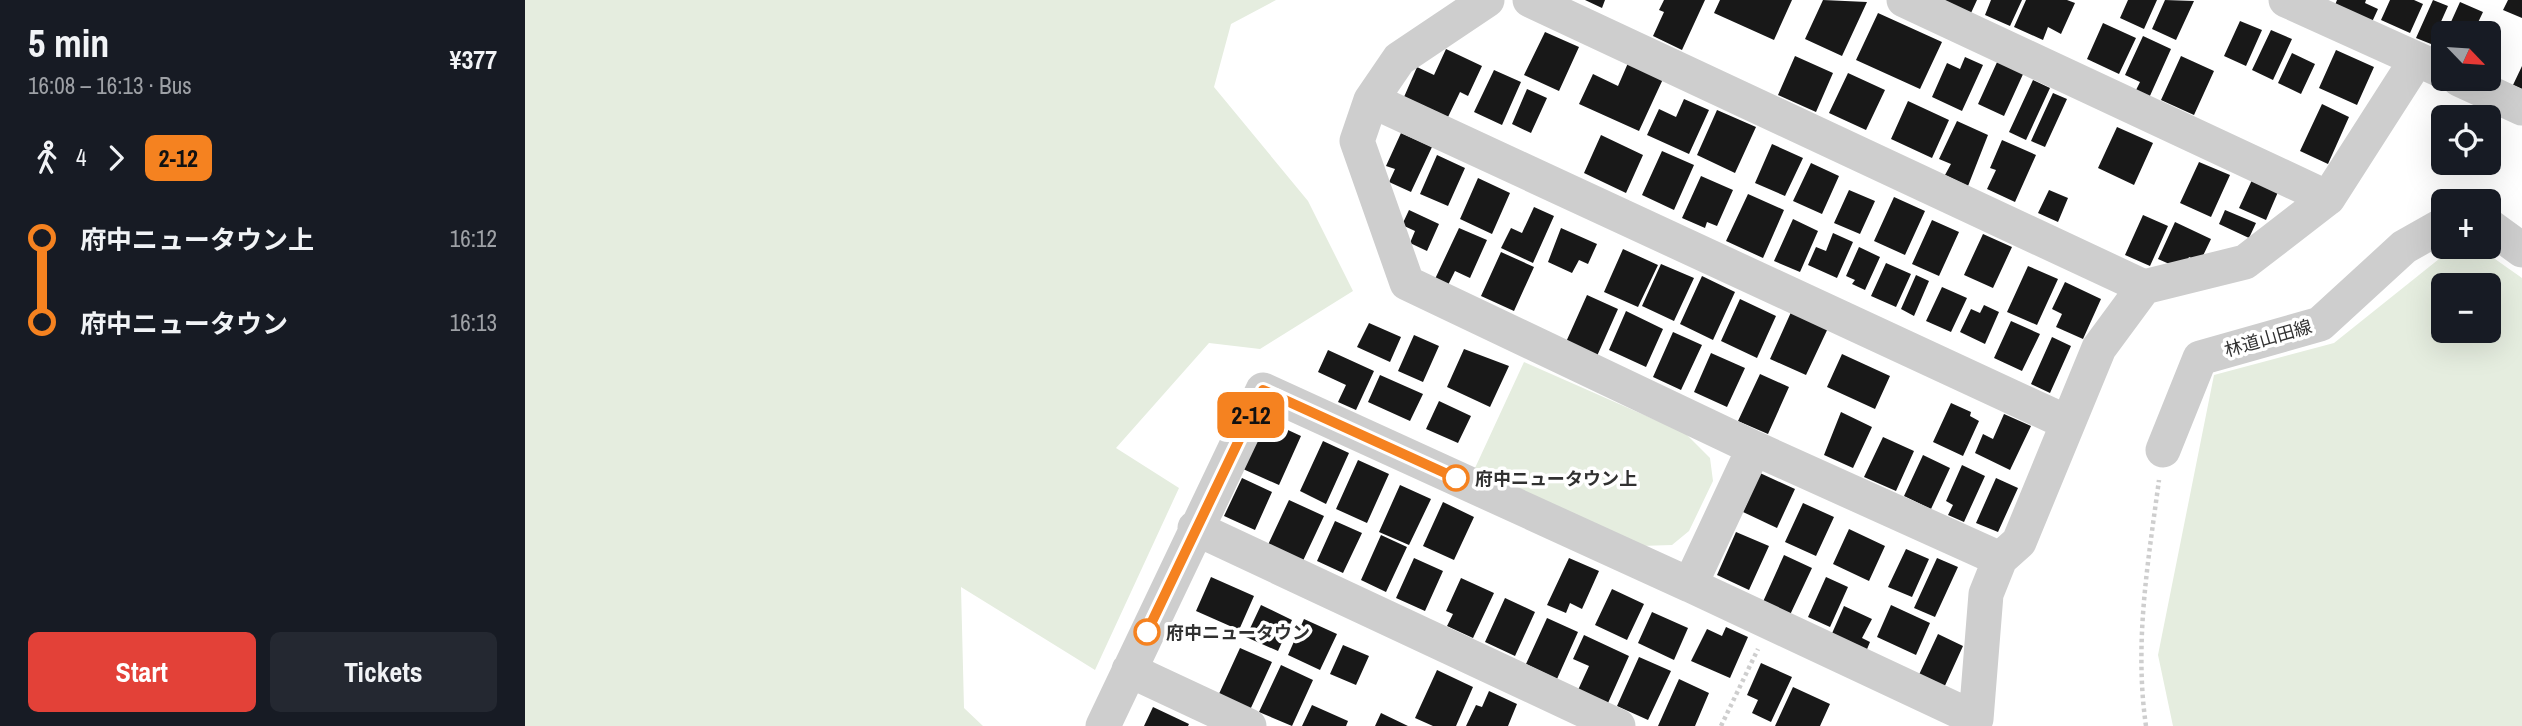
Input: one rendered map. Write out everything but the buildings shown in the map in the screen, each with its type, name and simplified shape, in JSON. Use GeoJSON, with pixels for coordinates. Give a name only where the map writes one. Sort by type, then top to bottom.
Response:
{"type":"FeatureCollection","features":[{"type":"Feature","properties":{"kind":"street"},"geometry":{"type":"LineString","coordinates":[[1487,0],[1399,59],[1371,100],[1357,141],[1407,283],[1754,448],[2000,559]]}},
{"type":"Feature","properties":{"kind":"street"},"geometry":{"type":"LineString","coordinates":[[1529,0],[2144,287],[2245,262],[2328,198],[2430,65],[2285,0]]}},
{"type":"Feature","properties":{"kind":"street"},"geometry":{"type":"LineString","coordinates":[[1904,0],[2328,198]]}},
{"type":"Feature","properties":{"kind":"street"},"geometry":{"type":"LineString","coordinates":[[2485,91],[2522,108]]}},
{"type":"Feature","properties":{"kind":"street"},"geometry":{"type":"LineString","coordinates":[[1371,100],[2066,422]]}},
{"type":"Feature","properties":{"kind":"street","name":"林道山田線"},"geometry":{"type":"LineString","coordinates":[[2163,450],[2200,358],[2320,324],[2404,247],[2431,232]]}},
{"type":"Feature","properties":{"kind":"street"},"geometry":{"type":"LineString","coordinates":[[2501,235],[2522,250]]}},
{"type":"Feature","properties":{"kind":"street"},"geometry":{"type":"LineString","coordinates":[[1103,726],[1263,390],[1976,719],[1986,594],[2000,559],[2019,542],[2066,422],[2099,348],[2144,287]]}},
{"type":"Feature","properties":{"kind":"street"},"geometry":{"type":"LineString","coordinates":[[1690,585],[1754,448]]}},
{"type":"Feature","properties":{"kind":"street"},"geometry":{"type":"LineString","coordinates":[[1195,528],[1618,726]]}},
{"type":"Feature","properties":{"kind":"street"},"geometry":{"type":"LineString","coordinates":[[1129,670],[1249,726]]}},
{"type":"Feature","properties":{"kind":"path"},"geometry":{"type":"LineString","coordinates":[[2146,726],[2141,690],[2140,643],[2163,450]]}},
{"type":"Feature","properties":{"kind":"path"},"geometry":{"type":"LineString","coordinates":[[1721,726],[1770,624]]}},
{"type":"Feature","properties":{"kind":"shaded area"},"geometry":{"type":"Polygon","coordinates":[[[525,0],[1276,0],[1231,24],[1214,87],[1308,201],[1353,291],[1260,349],[1209,343],[1116,448],[1179,488],[1095,670],[961,587],[964,708],[983,726],[525,726],[525,0]]]}},
{"type":"Feature","properties":{"kind":"shaded area"},"geometry":{"type":"Polygon","coordinates":[[[2439,259],[2495,259],[2522,278],[2522,726],[2173,726],[2158,655],[2214,375],[2334,343],[2439,259]]]}},
{"type":"Feature","properties":{"kind":"shaded area"},"geometry":{"type":"Polygon","coordinates":[[[1524,362],[1685,433],[1710,458],[1713,481],[1689,531],[1672,545],[1640,546],[1475,468],[1524,362]]]}},
{"type":"Feature","properties":{"kind":"bus line","name":"2-12"},"geometry":{"type":"LineString","coordinates":[[1147,632],[1263,390],[1456,478]]}},
{"type":"Feature","properties":{"kind":"place","name":"府中ニュータウン上"},"geometry":{"type":"Point","coordinates":[1456,478]}},
{"type":"Feature","properties":{"kind":"place","name":"府中ニュータウン"},"geometry":{"type":"Point","coordinates":[1147,632]}}]}
